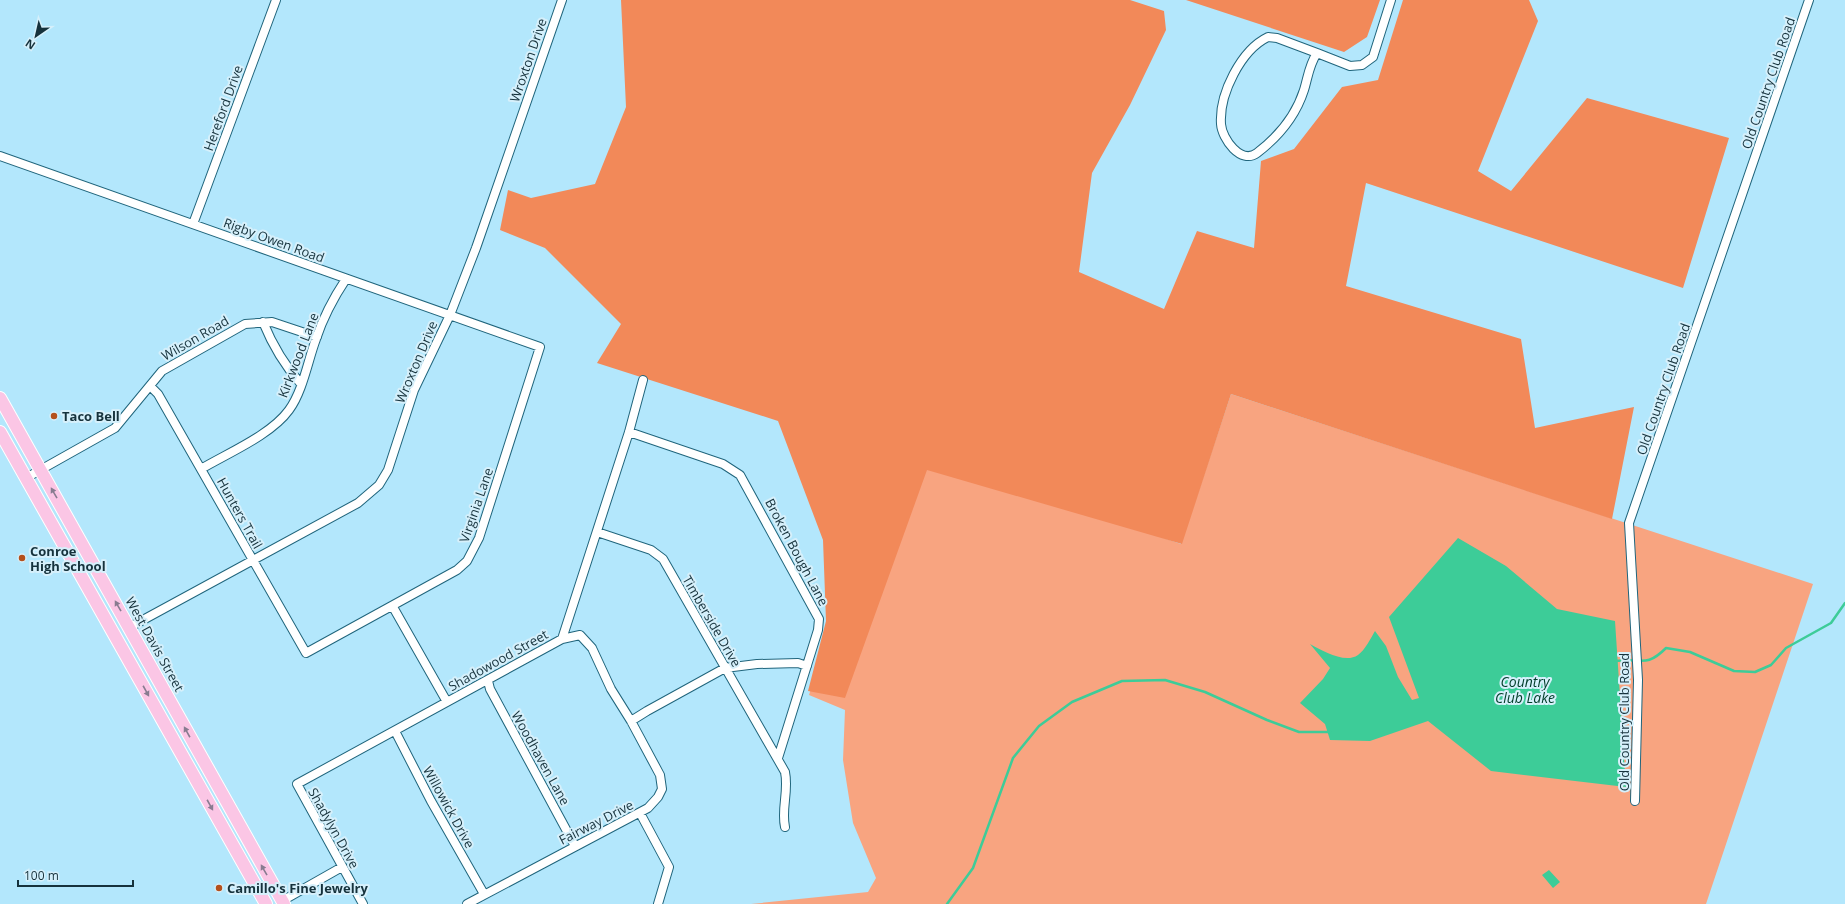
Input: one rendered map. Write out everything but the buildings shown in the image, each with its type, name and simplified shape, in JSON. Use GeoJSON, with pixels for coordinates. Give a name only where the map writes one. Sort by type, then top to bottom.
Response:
{"type":"FeatureCollection","features":[{"type":"Feature","properties":{"kind":"main road","name":"West Davis Street"},"geometry":{"type":"LineString","coordinates":[[0,398],[130,627],[230,810],[283,903]]}},
{"type":"Feature","properties":{"kind":"main road"},"geometry":{"type":"LineString","coordinates":[[0,432],[266,904]]}},
{"type":"Feature","properties":{"kind":"main road"},"geometry":{"type":"LineString","coordinates":[[89,590],[100,599],[141,670],[148,675],[156,674]]}},
{"type":"Feature","properties":{"kind":"main road"},"geometry":{"type":"LineString","coordinates":[[178,748],[184,747],[189,750],[219,802],[230,810]]}},
{"type":"Feature","properties":{"kind":"main road"},"geometry":{"type":"LineString","coordinates":[[232,843],[241,850],[269,898],[277,903],[283,903]]}},
{"type":"Feature","properties":{"kind":"street","name":"Hereford Drive"},"geometry":{"type":"LineString","coordinates":[[193,224],[276,0]]}},
{"type":"Feature","properties":{"kind":"street","name":"Wroxton Drive"},"geometry":{"type":"LineString","coordinates":[[130,627],[358,503],[379,485],[388,470],[414,390],[450,314],[476,248],[562,0]]}},
{"type":"Feature","properties":{"kind":"street"},"geometry":{"type":"LineString","coordinates":[[1317,53],[1310,67],[1298,106],[1292,117],[1256,154],[1248,156],[1239,154],[1226,138],[1221,125],[1223,100],[1238,68],[1254,46],[1268,37],[1277,38],[1317,53],[1350,66],[1362,65],[1372,56],[1391,0]]}},
{"type":"Feature","properties":{"kind":"street","name":"Old Country Club Road"},"geometry":{"type":"LineString","coordinates":[[1635,801],[1637,666],[1629,523],[1809,0]]}},
{"type":"Feature","properties":{"kind":"street","name":"Rigby Owen Road"},"geometry":{"type":"LineString","coordinates":[[0,156],[540,347]]}},
{"type":"Feature","properties":{"kind":"street","name":"Kirkwood Lane"},"geometry":{"type":"LineString","coordinates":[[201,469],[268,431],[290,410],[301,384],[316,337],[346,279]]}},
{"type":"Feature","properties":{"kind":"street"},"geometry":{"type":"LineString","coordinates":[[263,322],[269,338],[293,376],[301,384]]}},
{"type":"Feature","properties":{"kind":"street","name":"Wilson Road"},"geometry":{"type":"LineString","coordinates":[[26,478],[115,428],[162,371],[173,363],[245,324],[272,322],[316,337]]}},
{"type":"Feature","properties":{"kind":"street","name":"Virginia Lane"},"geometry":{"type":"LineString","coordinates":[[306,653],[457,570],[467,561],[474,550],[540,347]]}},
{"type":"Feature","properties":{"kind":"street","name":"Shadowood Street"},"geometry":{"type":"LineString","coordinates":[[297,784],[488,681],[562,639],[629,432],[644,380]]}},
{"type":"Feature","properties":{"kind":"street","name":"Hunters Trail"},"geometry":{"type":"LineString","coordinates":[[150,386],[158,394],[306,653]]}},
{"type":"Feature","properties":{"kind":"street","name":"Broken Bough Lane"},"geometry":{"type":"LineString","coordinates":[[629,432],[723,464],[740,475],[819,619],[818,630],[778,758]]}},
{"type":"Feature","properties":{"kind":"street","name":"Timberside Drive"},"geometry":{"type":"LineString","coordinates":[[597,532],[651,550],[663,559],[785,772],[787,783],[783,819],[785,827]]}},
{"type":"Feature","properties":{"kind":"street"},"geometry":{"type":"LineString","coordinates":[[392,607],[447,702]]}},
{"type":"Feature","properties":{"kind":"street"},"geometry":{"type":"LineString","coordinates":[[562,639],[580,634],[587,640],[611,689],[631,721],[646,711],[725,668],[757,664],[798,663],[807,666]]}},
{"type":"Feature","properties":{"kind":"street","name":"Woodhaven Lane"},"geometry":{"type":"LineString","coordinates":[[488,681],[490,689],[575,846]]}},
{"type":"Feature","properties":{"kind":"street","name":"Fairway Drive"},"geometry":{"type":"LineString","coordinates":[[467,904],[640,813],[648,808],[658,797],[662,789],[660,776],[631,721]]}},
{"type":"Feature","properties":{"kind":"street","name":"Willowick Drive"},"geometry":{"type":"LineString","coordinates":[[395,731],[431,801],[484,894]]}},
{"type":"Feature","properties":{"kind":"street","name":"Shadylyn Drive"},"geometry":{"type":"LineString","coordinates":[[297,784],[363,904]]}},
{"type":"Feature","properties":{"kind":"street"},"geometry":{"type":"LineString","coordinates":[[640,813],[669,867],[658,904]]}},
{"type":"Feature","properties":{"kind":"street"},"geometry":{"type":"LineString","coordinates":[[283,903],[342,867]]}},
{"type":"Feature","properties":{"kind":"shaded area"},"geometry":{"type":"Polygon","coordinates":[[[621,0],[1130,0],[1164,11],[1166,30],[1130,105],[1092,173],[1079,272],[1164,309],[1197,231],[1254,248],[1261,161],[1294,149],[1342,87],[1378,80],[1403,0],[1529,0],[1538,21],[1478,171],[1511,191],[1587,98],[1729,138],[1683,288],[1366,183],[1346,286],[1521,339],[1535,428],[1634,407],[1612,519],[1231,394],[1182,544],[927,470],[845,698],[808,691],[826,621],[823,540],[778,421],[597,363],[621,324],[545,248],[500,230],[508,190],[531,198],[595,184],[626,107],[621,0]]]}},
{"type":"Feature","properties":{"kind":"shaded area"},"geometry":{"type":"Polygon","coordinates":[[[1186,0],[1380,0],[1367,37],[1344,52],[1186,0]]]}},
{"type":"Feature","properties":{"kind":"shaded area"},"geometry":{"type":"Polygon","coordinates":[[[1231,394],[1813,584],[1706,904],[751,904],[868,892],[876,878],[853,823],[843,760],[845,710],[809,695],[888,444],[1181,544],[1231,394]]]}},
{"type":"Feature","properties":{"kind":"water","name":"Country Club Lake"},"geometry":{"type":"Polygon","coordinates":[[[1458,538],[1506,566],[1557,609],[1615,621],[1626,787],[1491,771],[1428,721],[1370,741],[1330,740],[1325,724],[1300,703],[1323,679],[1330,668],[1310,644],[1334,656],[1347,658],[1353,657],[1358,655],[1363,650],[1375,631],[1386,646],[1398,677],[1412,700],[1419,698],[1389,617],[1458,538]]]}},
{"type":"Feature","properties":{"kind":"water"},"geometry":{"type":"Polygon","coordinates":[[[1549,870],[1560,882],[1553,888],[1542,875],[1549,870]]]}},
{"type":"Feature","properties":{"kind":"waterway"},"geometry":{"type":"LineString","coordinates":[[1616,661],[1648,660],[1666,648],[1690,652],[1734,671],[1755,672],[1771,665],[1786,648],[1831,623],[1845,603]]}},
{"type":"Feature","properties":{"kind":"waterway"},"geometry":{"type":"LineString","coordinates":[[947,904],[973,868],[1013,758],[1039,726],[1072,702],[1122,681],[1165,680],[1205,692],[1267,720],[1299,732],[1330,732]]}},
{"type":"Feature","properties":{"kind":"place","name":"Taco Bell"},"geometry":{"type":"Point","coordinates":[54,416]}},
{"type":"Feature","properties":{"kind":"place","name":"Conroe High School"},"geometry":{"type":"Point","coordinates":[22,558]}},
{"type":"Feature","properties":{"kind":"place","name":"Camillo's Fine Jewelry"},"geometry":{"type":"Point","coordinates":[219,888]}}]}
